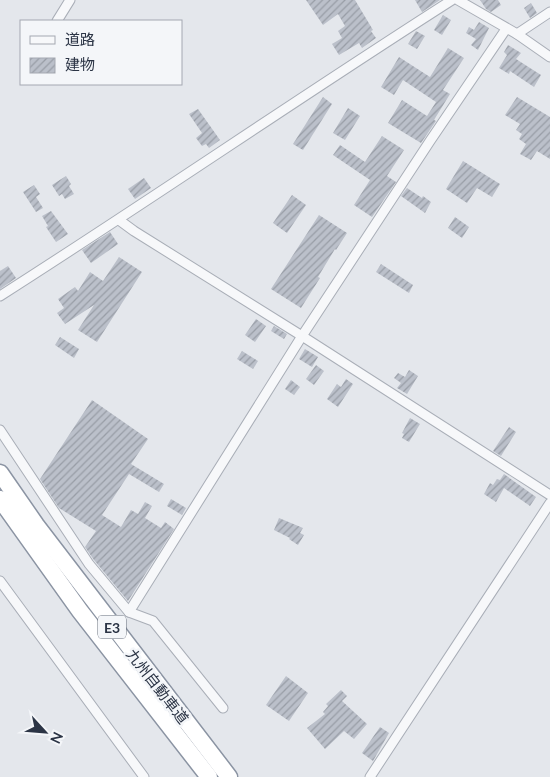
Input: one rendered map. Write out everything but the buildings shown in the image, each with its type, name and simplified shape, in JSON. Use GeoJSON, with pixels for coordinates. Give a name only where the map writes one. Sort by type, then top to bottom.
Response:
{"type":"FeatureCollection","features":[{"type":"Feature","properties":{"kind":"highway","name":"九州自動車道"},"geometry":{"type":"LineString","coordinates":[[0,473],[81,585],[229,777]]}},
{"type":"Feature","properties":{"kind":"highway","name":"九州自動車道"},"geometry":{"type":"LineString","coordinates":[[0,499],[80,611],[209,777]]}},
{"type":"Feature","properties":{"kind":"street"},"geometry":{"type":"LineString","coordinates":[[58,20],[70,0]]}},
{"type":"Feature","properties":{"kind":"street"},"geometry":{"type":"LineString","coordinates":[[0,296],[119,220],[318,86],[452,0]]}},
{"type":"Feature","properties":{"kind":"street"},"geometry":{"type":"LineString","coordinates":[[458,0],[516,34],[550,57]]}},
{"type":"Feature","properties":{"kind":"street"},"geometry":{"type":"LineString","coordinates":[[516,34],[550,12]]}},
{"type":"Feature","properties":{"kind":"street"},"geometry":{"type":"LineString","coordinates":[[129,612],[302,336],[506,29]]}},
{"type":"Feature","properties":{"kind":"street"},"geometry":{"type":"LineString","coordinates":[[119,220],[550,496]]}},
{"type":"Feature","properties":{"kind":"street"},"geometry":{"type":"LineString","coordinates":[[0,430],[89,564],[129,612],[153,621],[223,708]]}},
{"type":"Feature","properties":{"kind":"street"},"geometry":{"type":"LineString","coordinates":[[370,777],[550,503]]}},
{"type":"Feature","properties":{"kind":"street"},"geometry":{"type":"LineString","coordinates":[[0,581],[144,777]]}}]}
